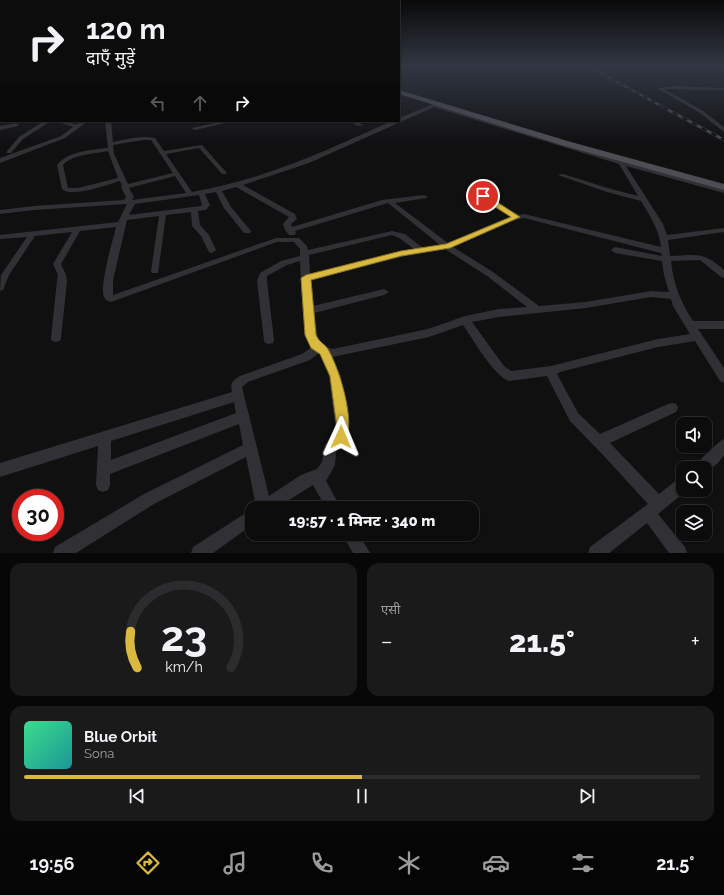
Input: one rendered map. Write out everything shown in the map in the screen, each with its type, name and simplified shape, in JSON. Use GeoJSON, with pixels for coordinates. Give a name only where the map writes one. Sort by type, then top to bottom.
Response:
{"type":"FeatureCollection","features":[{"type":"Feature","properties":{"kind":"main road"},"geometry":{"type":"LineString","coordinates":[[400,92],[583,145],[724,182]]}},
{"type":"Feature","properties":{"kind":"main road"},"geometry":{"type":"LineString","coordinates":[[409,92],[442,104],[568,144],[724,187]]}},
{"type":"Feature","properties":{"kind":"street"},"geometry":{"type":"LineString","coordinates":[[666,92],[701,112],[720,125],[724,130]]}},
{"type":"Feature","properties":{"kind":"street"},"geometry":{"type":"LineString","coordinates":[[400,119],[442,104],[540,139],[724,191]]}},
{"type":"Feature","properties":{"kind":"street"},"geometry":{"type":"LineString","coordinates":[[9,152],[21,138],[46,122]]}},
{"type":"Feature","properties":{"kind":"street"},"geometry":{"type":"LineString","coordinates":[[60,122],[78,126]]}},
{"type":"Feature","properties":{"kind":"street"},"geometry":{"type":"LineString","coordinates":[[0,161],[63,137],[84,122]]}},
{"type":"Feature","properties":{"kind":"street"},"geometry":{"type":"LineString","coordinates":[[108,122],[110,147],[124,188],[130,197],[130,202],[123,221],[108,280],[108,296],[111,299],[276,240],[296,240]]}},
{"type":"Feature","properties":{"kind":"street"},"geometry":{"type":"LineString","coordinates":[[195,128],[225,122]]}},
{"type":"Feature","properties":{"kind":"street"},"geometry":{"type":"LineString","coordinates":[[354,122],[360,125]]}},
{"type":"Feature","properties":{"kind":"street"},"geometry":{"type":"LineString","coordinates":[[0,212],[34,208],[130,202],[218,189],[275,174],[393,122]]}},
{"type":"Feature","properties":{"kind":"street"},"geometry":{"type":"LineString","coordinates":[[0,128],[16,124]]}},
{"type":"Feature","properties":{"kind":"street"},"geometry":{"type":"LineString","coordinates":[[121,179],[78,190],[67,190],[65,188],[60,164],[61,162],[73,157],[147,137],[153,139],[190,194]]}},
{"type":"Feature","properties":{"kind":"street"},"geometry":{"type":"LineString","coordinates":[[162,153],[200,146],[224,173]]}},
{"type":"Feature","properties":{"kind":"street"},"geometry":{"type":"LineString","coordinates":[[0,150],[19,153]]}},
{"type":"Feature","properties":{"kind":"street"},"geometry":{"type":"LineString","coordinates":[[621,163],[656,217],[664,238],[674,296],[678,306],[724,378]]}},
{"type":"Feature","properties":{"kind":"street"},"geometry":{"type":"LineString","coordinates":[[124,188],[176,174]]}},
{"type":"Feature","properties":{"kind":"street"},"geometry":{"type":"LineString","coordinates":[[561,175],[609,191],[643,199]]}},
{"type":"Feature","properties":{"kind":"street"},"geometry":{"type":"LineString","coordinates":[[236,184],[292,216],[293,219],[287,224],[296,240],[300,242],[305,255],[310,335],[313,342],[321,350],[335,376],[343,428],[341,437],[330,450],[328,465],[322,474],[319,483],[330,501]]}},
{"type":"Feature","properties":{"kind":"street"},"geometry":{"type":"LineString","coordinates":[[218,189],[228,208],[247,231]]}},
{"type":"Feature","properties":{"kind":"street"},"geometry":{"type":"LineString","coordinates":[[1,238],[33,232],[77,229],[163,213],[194,209],[206,206],[201,192]]}},
{"type":"Feature","properties":{"kind":"street"},"geometry":{"type":"LineString","coordinates":[[483,196],[517,217]]}},
{"type":"Feature","properties":{"kind":"street"},"geometry":{"type":"LineString","coordinates":[[290,230],[389,201],[424,197]]}},
{"type":"Feature","properties":{"kind":"street"},"geometry":{"type":"LineString","coordinates":[[389,201],[447,246],[506,285],[537,309]]}},
{"type":"Feature","properties":{"kind":"street"},"geometry":{"type":"LineString","coordinates":[[194,209],[196,226],[205,235],[212,250]]}},
{"type":"Feature","properties":{"kind":"street"},"geometry":{"type":"LineString","coordinates":[[155,272],[163,213]]}},
{"type":"Feature","properties":{"kind":"street"},"geometry":{"type":"LineString","coordinates":[[306,278],[401,254],[447,246],[517,217],[524,216],[535,217],[666,255]]}},
{"type":"Feature","properties":{"kind":"street"},"geometry":{"type":"LineString","coordinates":[[56,338],[62,281],[62,275],[57,264],[77,229]]}},
{"type":"Feature","properties":{"kind":"street"},"geometry":{"type":"LineString","coordinates":[[664,238],[724,230]]}},
{"type":"Feature","properties":{"kind":"street"},"geometry":{"type":"LineString","coordinates":[[0,288],[5,275],[33,232]]}},
{"type":"Feature","properties":{"kind":"street"},"geometry":{"type":"LineString","coordinates":[[269,340],[262,278],[266,273],[278,265],[305,255],[392,233],[402,236],[421,250]]}},
{"type":"Feature","properties":{"kind":"street"},"geometry":{"type":"LineString","coordinates":[[615,250],[666,255],[698,256],[708,261],[724,275]]}},
{"type":"Feature","properties":{"kind":"street"},"geometry":{"type":"LineString","coordinates":[[308,311],[384,292]]}},
{"type":"Feature","properties":{"kind":"street"},"geometry":{"type":"LineString","coordinates":[[259,501],[250,448],[237,396],[236,386],[238,382],[321,350],[333,353],[429,333],[465,320],[499,313],[586,305],[651,294],[674,296]]}},
{"type":"Feature","properties":{"kind":"street"},"geometry":{"type":"LineString","coordinates":[[465,320],[500,369],[509,376],[515,377],[553,370],[653,344],[698,337]]}},
{"type":"Feature","properties":{"kind":"street"},"geometry":{"type":"LineString","coordinates":[[690,324],[724,325]]}},
{"type":"Feature","properties":{"kind":"street"},"geometry":{"type":"LineString","coordinates":[[553,370],[552,377],[569,410],[599,441],[653,509],[679,553]]}},
{"type":"Feature","properties":{"kind":"street"},"geometry":{"type":"LineString","coordinates":[[0,470],[237,396]]}},
{"type":"Feature","properties":{"kind":"street"},"geometry":{"type":"LineString","coordinates":[[599,441],[672,408]]}},
{"type":"Feature","properties":{"kind":"street"},"geometry":{"type":"LineString","coordinates":[[103,470],[242,417]]}},
{"type":"Feature","properties":{"kind":"street"},"geometry":{"type":"LineString","coordinates":[[103,485],[105,437]]}},
{"type":"Feature","properties":{"kind":"street"},"geometry":{"type":"LineString","coordinates":[[709,461],[724,444]]}},
{"type":"Feature","properties":{"kind":"street"},"geometry":{"type":"LineString","coordinates":[[61,553],[149,499],[250,448]]}},
{"type":"Feature","properties":{"kind":"street"},"geometry":{"type":"LineString","coordinates":[[274,501],[306,480],[322,474]]}},
{"type":"Feature","properties":{"kind":"street"},"geometry":{"type":"LineString","coordinates":[[596,553],[676,490]]}},
{"type":"Feature","properties":{"kind":"street"},"geometry":{"type":"LineString","coordinates":[[200,553],[245,521]]}},
{"type":"Feature","properties":{"kind":"street"},"geometry":{"type":"LineString","coordinates":[[354,541],[362,553]]}},
{"type":"Feature","properties":{"kind":"railway"},"geometry":{"type":"LineString","coordinates":[[635,92],[665,108]]}},
{"type":"Feature","properties":{"kind":"railway"},"geometry":{"type":"LineString","coordinates":[[663,107],[724,140]]}},
{"type":"Feature","properties":{"kind":"route"},"geometry":{"type":"LineString","coordinates":[[341,437],[343,428],[333,368],[324,351],[315,345],[310,335],[306,278],[401,254],[432,250],[447,246],[482,233],[517,217],[483,196]]}}]}
